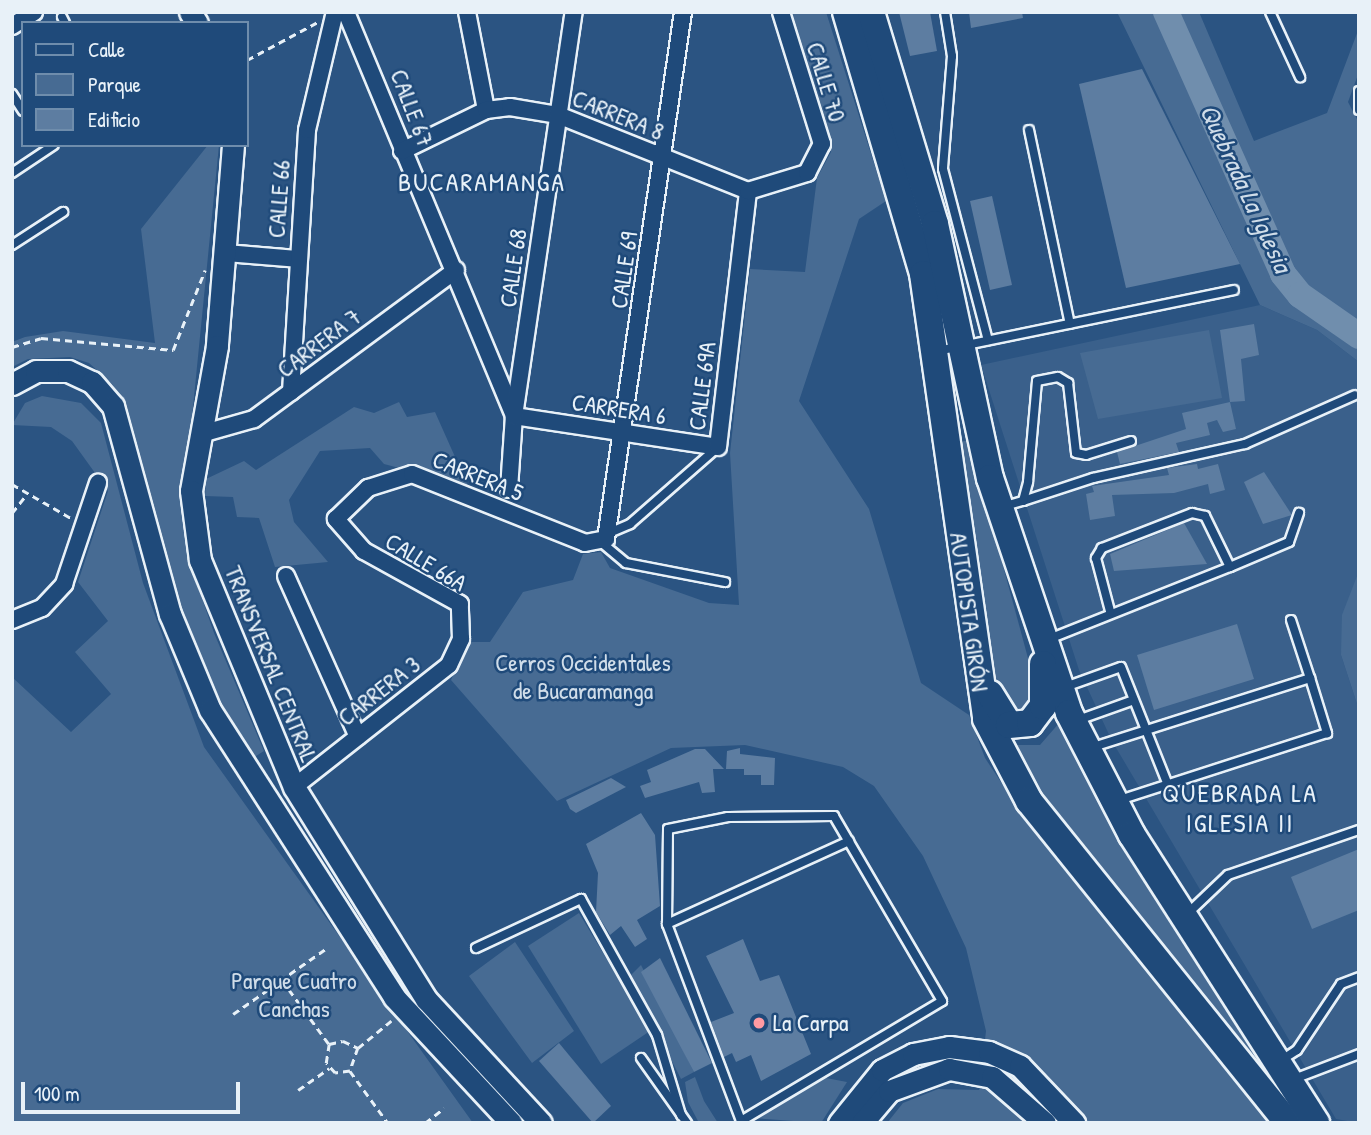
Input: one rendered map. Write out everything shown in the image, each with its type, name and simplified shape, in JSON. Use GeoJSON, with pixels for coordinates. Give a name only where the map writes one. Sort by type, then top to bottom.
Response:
{"type":"FeatureCollection","features":[{"type":"Feature","properties":{"kind":"highway","name":"AUTOPISTA GIRÓN"},"geometry":{"type":"LineString","coordinates":[[846,12],[917,249],[934,352],[972,654],[986,719],[1029,801],[1288,1123]]}},
{"type":"Feature","properties":{"kind":"highway","name":"AUTOPISTA GIRÓN"},"geometry":{"type":"LineString","coordinates":[[871,12],[935,224],[961,346],[1011,504],[1043,642],[1059,689],[1085,750],[1113,802],[1316,1123]]}},
{"type":"Feature","properties":{"kind":"highway"},"geometry":{"type":"LineString","coordinates":[[972,654],[1003,721],[1023,726],[1043,706],[1043,642]]}},
{"type":"Feature","properties":{"kind":"main road","name":"TRANSVERSAL CENTRAL"},"geometry":{"type":"LineString","coordinates":[[233,147],[225,253],[191,491],[198,551],[293,787],[426,999],[541,1123]]}},
{"type":"Feature","properties":{"kind":"main road"},"geometry":{"type":"LineString","coordinates":[[12,384],[36,371],[68,371],[92,382],[113,406],[170,614],[198,685],[247,776],[404,1010],[440,1053],[491,1123]]}},
{"type":"Feature","properties":{"kind":"main road"},"geometry":{"type":"LineString","coordinates":[[839,1123],[882,1070],[913,1054],[949,1047],[989,1052],[1020,1066],[1074,1123]]}},
{"type":"Feature","properties":{"kind":"main road"},"geometry":{"type":"LineString","coordinates":[[440,1053],[511,1123]]}},
{"type":"Feature","properties":{"kind":"main road"},"geometry":{"type":"LineString","coordinates":[[862,1123],[889,1091],[949,1069],[992,1077],[1045,1123]]}},
{"type":"Feature","properties":{"kind":"street"},"geometry":{"type":"LineString","coordinates":[[12,26],[34,12]]}},
{"type":"Feature","properties":{"kind":"street","name":"CALLE 67"},"geometry":{"type":"LineString","coordinates":[[346,12],[402,150],[456,270],[514,415]]}},
{"type":"Feature","properties":{"kind":"street"},"geometry":{"type":"LineString","coordinates":[[467,12],[486,110]]}},
{"type":"Feature","properties":{"kind":"street","name":"CALLE 68"},"geometry":{"type":"LineString","coordinates":[[509,489],[514,415],[574,12]]}},
{"type":"Feature","properties":{"kind":"street","name":"CALLE 69"},"geometry":{"type":"LineString","coordinates":[[606,538],[624,432],[683,12]]}},
{"type":"Feature","properties":{"kind":"street","name":"CALLE 70"},"geometry":{"type":"LineString","coordinates":[[748,191],[816,165],[821,144],[781,12]]}},
{"type":"Feature","properties":{"kind":"street","name":"CALLE 66"},"geometry":{"type":"LineString","coordinates":[[291,392],[307,131],[335,13]]}},
{"type":"Feature","properties":{"kind":"street","name":"CARRERA 8"},"geometry":{"type":"LineString","coordinates":[[402,150],[486,110],[510,107],[558,115],[748,191]]}},
{"type":"Feature","properties":{"kind":"street","name":"CALLE 69A"},"geometry":{"type":"LineString","coordinates":[[718,447],[748,191]]}},
{"type":"Feature","properties":{"kind":"street"},"geometry":{"type":"LineString","coordinates":[[225,253],[298,259]]}},
{"type":"Feature","properties":{"kind":"street","name":"CARRERA 7"},"geometry":{"type":"LineString","coordinates":[[201,434],[247,423],[456,270]]}},
{"type":"Feature","properties":{"kind":"street","name":"CARRERA 6"},"geometry":{"type":"LineString","coordinates":[[514,415],[718,447]]}},
{"type":"Feature","properties":{"kind":"street","name":"CARRERA 5"},"geometry":{"type":"LineString","coordinates":[[336,519],[383,478],[412,474],[585,543],[606,538]]}},
{"type":"Feature","properties":{"kind":"street"},"geometry":{"type":"LineString","coordinates":[[12,620],[42,608],[64,584],[98,483]]}},
{"type":"Feature","properties":{"kind":"street","name":"CALLE 66A"},"geometry":{"type":"LineString","coordinates":[[336,519],[364,551],[455,599],[464,613]]}},
{"type":"Feature","properties":{"kind":"street"},"geometry":{"type":"LineString","coordinates":[[286,576],[358,737]]}},
{"type":"Feature","properties":{"kind":"street","name":"CARRERA 3"},"geometry":{"type":"LineString","coordinates":[[293,787],[449,666],[464,613]]}},
{"type":"Feature","properties":{"kind":"lane"},"geometry":{"type":"LineString","coordinates":[[945,12],[952,56],[943,169],[988,340]]}},
{"type":"Feature","properties":{"kind":"lane"},"geometry":{"type":"LineString","coordinates":[[1270,12],[1300,77]]}},
{"type":"Feature","properties":{"kind":"lane"},"geometry":{"type":"LineString","coordinates":[[1359,91],[1359,110]]}},
{"type":"Feature","properties":{"kind":"lane"},"geometry":{"type":"LineString","coordinates":[[1029,130],[1070,324]]}},
{"type":"Feature","properties":{"kind":"lane"},"geometry":{"type":"LineString","coordinates":[[12,173],[48,147]]}},
{"type":"Feature","properties":{"kind":"lane"},"geometry":{"type":"LineString","coordinates":[[12,245],[64,212]]}},
{"type":"Feature","properties":{"kind":"lane"},"geometry":{"type":"LineString","coordinates":[[934,352],[1234,290]]}},
{"type":"Feature","properties":{"kind":"lane"},"geometry":{"type":"LineString","coordinates":[[1131,441],[1086,456],[1076,453],[1068,383],[1058,377],[1037,381],[1011,504],[1093,478],[1245,444],[1355,396]]}},
{"type":"Feature","properties":{"kind":"lane","name":"CALLE 69A"},"geometry":{"type":"LineString","coordinates":[[606,538],[630,524],[718,447]]}},
{"type":"Feature","properties":{"kind":"lane"},"geometry":{"type":"LineString","coordinates":[[1110,611],[1098,552],[1192,513],[1205,516],[1230,567]]}},
{"type":"Feature","properties":{"kind":"lane"},"geometry":{"type":"LineString","coordinates":[[1043,642],[1110,611],[1230,567],[1289,542],[1299,513]]}},
{"type":"Feature","properties":{"kind":"lane"},"geometry":{"type":"LineString","coordinates":[[606,538],[626,563],[724,582]]}},
{"type":"Feature","properties":{"kind":"lane"},"geometry":{"type":"LineString","coordinates":[[1113,802],[1327,733],[1291,620]]}},
{"type":"Feature","properties":{"kind":"lane"},"geometry":{"type":"LineString","coordinates":[[1059,689],[1121,667],[1168,785]]}},
{"type":"Feature","properties":{"kind":"lane"},"geometry":{"type":"LineString","coordinates":[[1085,750],[1310,678]]}},
{"type":"Feature","properties":{"kind":"lane"},"geometry":{"type":"LineString","coordinates":[[1073,722],[1135,700]]}},
{"type":"Feature","properties":{"kind":"lane"},"geometry":{"type":"LineString","coordinates":[[834,816],[943,1001],[742,1122],[667,924],[668,829],[728,817],[834,816]]}},
{"type":"Feature","properties":{"kind":"lane"},"geometry":{"type":"LineString","coordinates":[[1184,917],[1228,875],[1359,830]]}},
{"type":"Feature","properties":{"kind":"lane"},"geometry":{"type":"LineString","coordinates":[[667,924],[849,841]]}},
{"type":"Feature","properties":{"kind":"lane"},"geometry":{"type":"LineString","coordinates":[[476,948],[581,899],[657,1035],[684,1119]]}},
{"type":"Feature","properties":{"kind":"lane"},"geometry":{"type":"LineString","coordinates":[[1282,1072],[1341,984],[1359,976]]}},
{"type":"Feature","properties":{"kind":"lane"},"geometry":{"type":"LineString","coordinates":[[1282,1072],[1359,1054]]}},
{"type":"Feature","properties":{"kind":"lane"},"geometry":{"type":"LineString","coordinates":[[641,1058],[684,1119]]}},
{"type":"Feature","properties":{"kind":"path"},"geometry":{"type":"LineString","coordinates":[[248,59],[335,13]]}},
{"type":"Feature","properties":{"kind":"path"},"geometry":{"type":"LineString","coordinates":[[12,347],[41,338],[173,350],[198,283]]}},
{"type":"Feature","properties":{"kind":"path"},"geometry":{"type":"LineString","coordinates":[[12,484],[83,525]]}},
{"type":"Feature","properties":{"kind":"path"},"geometry":{"type":"LineString","coordinates":[[12,513],[28,493]]}},
{"type":"Feature","properties":{"kind":"path"},"geometry":{"type":"LineString","coordinates":[[233,1014],[325,950]]}},
{"type":"Feature","properties":{"kind":"path"},"geometry":{"type":"LineString","coordinates":[[282,979],[329,1044]]}},
{"type":"Feature","properties":{"kind":"path"},"geometry":{"type":"LineString","coordinates":[[350,1071],[358,1048],[404,1010]]}},
{"type":"Feature","properties":{"kind":"path"},"geometry":{"type":"LineString","coordinates":[[329,1044],[343,1041],[358,1048]]}},
{"type":"Feature","properties":{"kind":"path"},"geometry":{"type":"LineString","coordinates":[[329,1044],[324,1056],[329,1068]]}},
{"type":"Feature","properties":{"kind":"path"},"geometry":{"type":"LineString","coordinates":[[298,1090],[329,1068],[350,1071],[388,1123]]}},
{"type":"Feature","properties":{"kind":"path"},"geometry":{"type":"LineString","coordinates":[[425,1123],[444,1108]]}},
{"type":"Feature","properties":{"kind":"shaded area"},"geometry":{"type":"Polygon","coordinates":[[[1260,305],[1317,330],[1359,362],[1359,571],[1341,655],[1359,710],[1359,1123],[1336,1119],[1112,741],[1079,670],[981,365],[1260,305]]]}},
{"type":"Feature","properties":{"kind":"green space","name":"Cerros Occidentales de Bucaramanga"},"geometry":{"type":"Polygon","coordinates":[[[790,12],[826,12],[886,201],[859,219],[799,401],[869,509],[921,683],[969,715],[985,758],[1034,832],[1269,1123],[887,1123],[903,1103],[938,1089],[979,1090],[986,1031],[966,948],[923,856],[874,786],[843,767],[745,745],[671,748],[557,801],[451,680],[468,642],[490,642],[523,592],[573,580],[583,554],[601,552],[610,568],[709,603],[739,605],[730,453],[750,269],[805,272],[817,178],[831,152],[790,12]]]}},
{"type":"Feature","properties":{"kind":"green space"},"geometry":{"type":"Polygon","coordinates":[[[1117,12],[1199,12],[1254,141],[1327,113],[1359,28],[1359,72],[1348,102],[1359,123],[1359,362],[1317,330],[1260,305],[1117,12]]]}},
{"type":"Feature","properties":{"kind":"green space"},"geometry":{"type":"Polygon","coordinates":[[[206,147],[219,147],[182,518],[188,558],[214,633],[264,751],[251,759],[190,643],[127,407],[112,384],[89,363],[70,357],[28,359],[12,367],[12,342],[25,337],[63,331],[155,343],[141,229],[206,147]]]}},
{"type":"Feature","properties":{"kind":"green space"},"geometry":{"type":"Polygon","coordinates":[[[1209,330],[1222,398],[1098,419],[1080,353],[1209,330]]]}},
{"type":"Feature","properties":{"kind":"green space","name":"Parque Cuatro Canchas"},"geometry":{"type":"Polygon","coordinates":[[[42,396],[81,403],[101,423],[143,583],[204,747],[473,1123],[12,1123],[12,677],[71,732],[111,694],[75,652],[108,621],[78,582],[108,491],[72,441],[51,427],[12,425],[25,403],[42,396]]]}},
{"type":"Feature","properties":{"kind":"green space"},"geometry":{"type":"Polygon","coordinates":[[[399,402],[407,417],[435,412],[468,486],[384,464],[370,448],[320,451],[289,500],[294,522],[328,562],[275,567],[259,518],[237,517],[233,497],[205,496],[206,479],[244,461],[256,470],[354,407],[374,413],[399,402]]]}},
{"type":"Feature","properties":{"kind":"green space"},"geometry":{"type":"Polygon","coordinates":[[[969,440],[1032,673],[1032,706],[1016,716],[994,689],[955,443],[969,440]]]}},
{"type":"Feature","properties":{"kind":"green space"},"geometry":{"type":"Polygon","coordinates":[[[1359,571],[1359,710],[1341,655],[1342,615],[1359,571]]]}},
{"type":"Feature","properties":{"kind":"green space"},"geometry":{"type":"Polygon","coordinates":[[[1060,722],[1125,848],[1295,1117],[1053,817],[1006,745],[1040,745],[1060,722]]]}},
{"type":"Feature","properties":{"kind":"green space"},"geometry":{"type":"Polygon","coordinates":[[[579,913],[650,1031],[601,1064],[528,946],[579,913]]]}},
{"type":"Feature","properties":{"kind":"green space"},"geometry":{"type":"Polygon","coordinates":[[[515,942],[574,1031],[532,1063],[469,976],[515,942]]]}},
{"type":"Feature","properties":{"kind":"green space"},"geometry":{"type":"Polygon","coordinates":[[[641,965],[694,1072],[681,1079],[633,985],[631,975],[641,965]]]}},
{"type":"Feature","properties":{"kind":"green space"},"geometry":{"type":"Polygon","coordinates":[[[695,1077],[704,1101],[718,1123],[699,1123],[688,1102],[685,1082],[695,1077]]]}},
{"type":"Feature","properties":{"kind":"green space"},"geometry":{"type":"Polygon","coordinates":[[[826,1078],[847,1082],[821,1123],[752,1118],[826,1078]]]}},
{"type":"Feature","properties":{"kind":"building"},"geometry":{"type":"Polygon","coordinates":[[[899,12],[930,12],[937,51],[910,56],[899,12]]]}},
{"type":"Feature","properties":{"kind":"building"},"geometry":{"type":"Polygon","coordinates":[[[969,12],[1022,12],[1023,18],[971,28],[969,12]]]}},
{"type":"Feature","properties":{"kind":"building"},"geometry":{"type":"Polygon","coordinates":[[[1142,69],[1240,264],[1126,288],[1079,84],[1142,69]]]}},
{"type":"Feature","properties":{"kind":"building"},"geometry":{"type":"Polygon","coordinates":[[[992,196],[1012,285],[990,290],[970,201],[992,196]]]}},
{"type":"Feature","properties":{"kind":"building"},"geometry":{"type":"Polygon","coordinates":[[[1254,324],[1259,355],[1241,359],[1245,401],[1230,402],[1220,330],[1254,324]]]}},
{"type":"Feature","properties":{"kind":"building"},"geometry":{"type":"Polygon","coordinates":[[[1230,402],[1236,429],[1223,432],[1217,420],[1207,423],[1210,435],[1176,443],[1179,452],[1120,464],[1117,452],[1186,429],[1182,413],[1230,402]]]}},
{"type":"Feature","properties":{"kind":"building"},"geometry":{"type":"Polygon","coordinates":[[[1197,464],[1198,469],[1218,464],[1225,490],[1210,494],[1208,484],[1174,493],[1112,495],[1115,516],[1090,520],[1086,494],[1094,492],[1092,486],[1169,475],[1167,468],[1197,464]]]}},
{"type":"Feature","properties":{"kind":"building"},"geometry":{"type":"Polygon","coordinates":[[[1264,472],[1292,515],[1263,524],[1244,482],[1264,472]]]}},
{"type":"Feature","properties":{"kind":"building"},"geometry":{"type":"Polygon","coordinates":[[[1184,523],[1207,564],[1114,571],[1110,554],[1184,523]]]}},
{"type":"Feature","properties":{"kind":"building"},"geometry":{"type":"Polygon","coordinates":[[[1237,624],[1254,679],[1154,710],[1137,655],[1237,624]]]}},
{"type":"Feature","properties":{"kind":"building"},"geometry":{"type":"Polygon","coordinates":[[[740,748],[740,754],[775,758],[774,785],[761,785],[761,775],[744,775],[744,769],[726,769],[727,751],[740,748]]]}},
{"type":"Feature","properties":{"kind":"building"},"geometry":{"type":"Polygon","coordinates":[[[695,749],[705,749],[724,769],[713,769],[715,792],[702,793],[699,782],[645,798],[640,786],[651,782],[647,770],[695,749]]]}},
{"type":"Feature","properties":{"kind":"building"},"geometry":{"type":"Polygon","coordinates":[[[611,778],[626,787],[576,813],[570,809],[566,800],[611,778]]]}},
{"type":"Feature","properties":{"kind":"building"},"geometry":{"type":"Polygon","coordinates":[[[641,813],[655,835],[660,906],[637,920],[647,939],[635,947],[621,926],[610,935],[596,912],[598,873],[586,844],[641,813]]]}},
{"type":"Feature","properties":{"kind":"building"},"geometry":{"type":"Polygon","coordinates":[[[1359,849],[1359,910],[1312,929],[1291,877],[1359,849]]]}},
{"type":"Feature","properties":{"kind":"building","name":"La Carpa"},"geometry":{"type":"Polygon","coordinates":[[[743,939],[760,981],[779,975],[811,1054],[761,1081],[751,1055],[736,1062],[732,1053],[724,1057],[711,1022],[734,1013],[706,956],[743,939]]]}},
{"type":"Feature","properties":{"kind":"building"},"geometry":{"type":"Polygon","coordinates":[[[660,958],[712,1063],[694,1072],[641,972],[660,958]]]}},
{"type":"Feature","properties":{"kind":"building"},"geometry":{"type":"Polygon","coordinates":[[[559,1043],[611,1106],[593,1123],[539,1061],[559,1043]]]}},
{"type":"Feature","properties":{"kind":"waterway","name":"Quebrada La Iglesia"},"geometry":{"type":"LineString","coordinates":[[1166,12],[1283,274],[1300,295],[1359,336]]}},
{"type":"Feature","properties":{"kind":"place","name":"La Carpa"},"geometry":{"type":"Point","coordinates":[759,1023]}},
{"type":"Feature","properties":{"kind":"district","name":"BUCARAMANGA"},"geometry":{"type":"Point","coordinates":[482,182]}},
{"type":"Feature","properties":{"kind":"district","name":"QUEBRADA LA IGLESIA II"},"geometry":{"type":"Point","coordinates":[1240,808]}}]}
